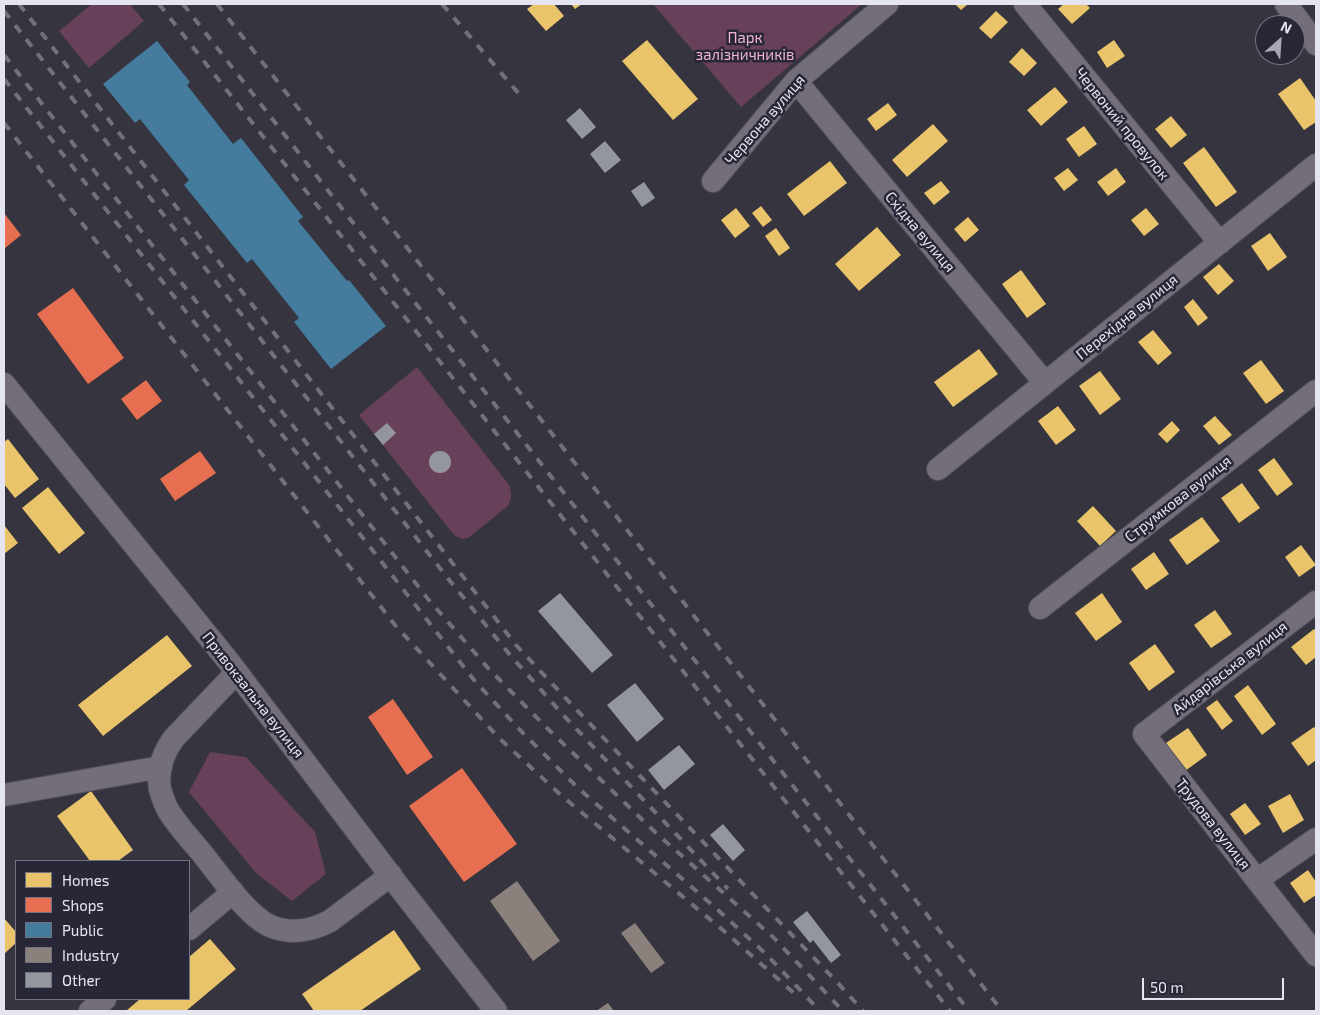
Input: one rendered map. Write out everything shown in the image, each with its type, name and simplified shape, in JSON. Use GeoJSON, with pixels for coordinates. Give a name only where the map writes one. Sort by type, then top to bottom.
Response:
{"type":"FeatureCollection","features":[{"type":"Feature","properties":{"kind":"street","name":"Червона вулиця"},"geometry":{"type":"LineString","coordinates":[[713,181],[796,81],[888,4]]}},
{"type":"Feature","properties":{"kind":"street","name":"Червоний провулок"},"geometry":{"type":"LineString","coordinates":[[1024,4],[1220,243]]}},
{"type":"Feature","properties":{"kind":"street"},"geometry":{"type":"LineString","coordinates":[[1286,4],[1316,44]]}},
{"type":"Feature","properties":{"kind":"street","name":"Східна вулиця"},"geometry":{"type":"LineString","coordinates":[[796,81],[1045,382]]}},
{"type":"Feature","properties":{"kind":"street","name":"Перехідна вулиця"},"geometry":{"type":"LineString","coordinates":[[938,469],[1220,243],[1312,177]]}},
{"type":"Feature","properties":{"kind":"street","name":"Привокзальна вулиця"},"geometry":{"type":"LineString","coordinates":[[4,384],[229,662],[496,1011]]}},
{"type":"Feature","properties":{"kind":"street","name":"Струмкова вулиця"},"geometry":{"type":"LineString","coordinates":[[1040,608],[1316,391]]}},
{"type":"Feature","properties":{"kind":"street","name":"Айдарівська вулиця"},"geometry":{"type":"LineString","coordinates":[[1144,734],[1316,604]]}},
{"type":"Feature","properties":{"kind":"street"},"geometry":{"type":"LineString","coordinates":[[236,673],[174,738],[168,747],[160,767],[160,788],[167,808],[173,817],[252,914],[279,929],[300,931],[311,929],[330,921],[391,876]]}},
{"type":"Feature","properties":{"kind":"street","name":"Трудова вулиця"},"geometry":{"type":"LineString","coordinates":[[1144,734],[1257,880],[1316,839]]}},
{"type":"Feature","properties":{"kind":"street"},"geometry":{"type":"LineString","coordinates":[[4,795],[160,767]]}},
{"type":"Feature","properties":{"kind":"street"},"geometry":{"type":"LineString","coordinates":[[1257,880],[1316,954]]}},
{"type":"Feature","properties":{"kind":"street"},"geometry":{"type":"LineString","coordinates":[[190,928],[233,892]]}},
{"type":"Feature","properties":{"kind":"street"},"geometry":{"type":"LineString","coordinates":[[90,1011],[104,1000]]}},
{"type":"Feature","properties":{"kind":"green space"},"geometry":{"type":"Polygon","coordinates":[[[92,4],[130,4],[144,21],[89,68],[59,31],[92,4]]]}},
{"type":"Feature","properties":{"kind":"green space","name":"Парк залізничників"},"geometry":{"type":"Polygon","coordinates":[[[653,4],[862,4],[741,107],[653,4]]]}},
{"type":"Feature","properties":{"kind":"green space"},"geometry":{"type":"Polygon","coordinates":[[[417,367],[510,488],[511,498],[508,506],[468,538],[462,539],[454,535],[359,415],[417,367]]]}},
{"type":"Feature","properties":{"kind":"green space"},"geometry":{"type":"Polygon","coordinates":[[[210,752],[246,757],[315,832],[326,874],[292,901],[257,874],[189,792],[210,752]]]}},
{"type":"Feature","properties":{"kind":"building: Homes"},"geometry":{"type":"Polygon","coordinates":[[[534,4],[554,4],[564,16],[546,31],[527,9],[534,4]]]}},
{"type":"Feature","properties":{"kind":"building: Homes"},"geometry":{"type":"Polygon","coordinates":[[[571,4],[582,4],[575,9],[571,4]]]}},
{"type":"Feature","properties":{"kind":"building: Homes"},"geometry":{"type":"Polygon","coordinates":[[[955,4],[968,4],[961,10],[955,4]]]}},
{"type":"Feature","properties":{"kind":"building: Homes"},"geometry":{"type":"Polygon","coordinates":[[[1064,4],[1086,4],[1090,8],[1072,24],[1058,9],[1064,4]]]}},
{"type":"Feature","properties":{"kind":"building: Homes"},"geometry":{"type":"Polygon","coordinates":[[[996,11],[1008,22],[991,39],[979,28],[996,11]]]}},
{"type":"Feature","properties":{"kind":"building: Homes"},"geometry":{"type":"Polygon","coordinates":[[[647,40],[698,99],[673,120],[622,61],[647,40]]]}},
{"type":"Feature","properties":{"kind":"building: Homes"},"geometry":{"type":"Polygon","coordinates":[[[1114,40],[1125,56],[1107,68],[1097,52],[1114,40]]]}},
{"type":"Feature","properties":{"kind":"building: Homes"},"geometry":{"type":"Polygon","coordinates":[[[1022,48],[1037,63],[1024,76],[1009,62],[1022,48]]]}},
{"type":"Feature","properties":{"kind":"building: Homes"},"geometry":{"type":"Polygon","coordinates":[[[1300,78],[1316,101],[1316,122],[1304,130],[1278,94],[1300,78]]]}},
{"type":"Feature","properties":{"kind":"building: Homes"},"geometry":{"type":"Polygon","coordinates":[[[1055,87],[1068,102],[1041,126],[1027,110],[1055,87]]]}},
{"type":"Feature","properties":{"kind":"building: Homes"},"geometry":{"type":"Polygon","coordinates":[[[888,103],[897,115],[876,131],[867,119],[888,103]]]}},
{"type":"Feature","properties":{"kind":"building: Homes"},"geometry":{"type":"Polygon","coordinates":[[[1171,116],[1187,135],[1171,148],[1155,129],[1171,116]]]}},
{"type":"Feature","properties":{"kind":"building: Homes"},"geometry":{"type":"Polygon","coordinates":[[[933,124],[948,141],[907,177],[892,160],[933,124]]]}},
{"type":"Feature","properties":{"kind":"building: Homes"},"geometry":{"type":"Polygon","coordinates":[[[1084,126],[1097,144],[1079,157],[1066,139],[1084,126]]]}},
{"type":"Feature","properties":{"kind":"building: Homes"},"geometry":{"type":"Polygon","coordinates":[[[1204,147],[1237,192],[1216,207],[1183,163],[1204,147]]]}},
{"type":"Feature","properties":{"kind":"building: Homes"},"geometry":{"type":"Polygon","coordinates":[[[830,161],[847,183],[804,216],[787,194],[830,161]]]}},
{"type":"Feature","properties":{"kind":"building: Homes"},"geometry":{"type":"Polygon","coordinates":[[[1068,168],[1078,180],[1064,191],[1054,178],[1068,168]]]}},
{"type":"Feature","properties":{"kind":"building: Homes"},"geometry":{"type":"Polygon","coordinates":[[[1116,168],[1126,182],[1108,196],[1097,182],[1116,168]]]}},
{"type":"Feature","properties":{"kind":"building: Homes"},"geometry":{"type":"Polygon","coordinates":[[[941,181],[950,192],[934,205],[924,193],[941,181]]]}},
{"type":"Feature","properties":{"kind":"building: Homes"},"geometry":{"type":"Polygon","coordinates":[[[761,206],[772,220],[763,227],[752,213],[761,206]]]}},
{"type":"Feature","properties":{"kind":"building: Homes"},"geometry":{"type":"Polygon","coordinates":[[[736,208],[750,226],[735,238],[721,220],[736,208]]]}},
{"type":"Feature","properties":{"kind":"building: Homes"},"geometry":{"type":"Polygon","coordinates":[[[1146,208],[1159,224],[1144,236],[1131,220],[1146,208]]]}},
{"type":"Feature","properties":{"kind":"building: Homes"},"geometry":{"type":"Polygon","coordinates":[[[968,217],[979,230],[965,242],[954,229],[968,217]]]}},
{"type":"Feature","properties":{"kind":"building: Homes"},"geometry":{"type":"Polygon","coordinates":[[[877,227],[901,255],[859,291],[835,264],[877,227]]]}},
{"type":"Feature","properties":{"kind":"building: Homes"},"geometry":{"type":"Polygon","coordinates":[[[776,228],[790,248],[779,256],[765,236],[776,228]]]}},
{"type":"Feature","properties":{"kind":"building: Homes"},"geometry":{"type":"Polygon","coordinates":[[[1270,233],[1287,257],[1268,271],[1251,246],[1270,233]]]}},
{"type":"Feature","properties":{"kind":"building: Homes"},"geometry":{"type":"Polygon","coordinates":[[[1219,264],[1234,281],[1218,295],[1203,277],[1219,264]]]}},
{"type":"Feature","properties":{"kind":"building: Homes"},"geometry":{"type":"Polygon","coordinates":[[[1021,270],[1046,304],[1027,318],[1002,284],[1021,270]]]}},
{"type":"Feature","properties":{"kind":"building: Homes"},"geometry":{"type":"Polygon","coordinates":[[[1193,299],[1208,318],[1198,326],[1184,307],[1193,299]]]}},
{"type":"Feature","properties":{"kind":"building: Homes"},"geometry":{"type":"Polygon","coordinates":[[[1153,330],[1172,353],[1158,365],[1138,342],[1153,330]]]}},
{"type":"Feature","properties":{"kind":"building: Homes"},"geometry":{"type":"Polygon","coordinates":[[[979,349],[998,374],[953,407],[934,382],[979,349]]]}},
{"type":"Feature","properties":{"kind":"building: Homes"},"geometry":{"type":"Polygon","coordinates":[[[1261,360],[1284,391],[1266,404],[1243,373],[1261,360]]]}},
{"type":"Feature","properties":{"kind":"building: Homes"},"geometry":{"type":"Polygon","coordinates":[[[1100,371],[1121,399],[1100,415],[1079,386],[1100,371]]]}},
{"type":"Feature","properties":{"kind":"building: Homes"},"geometry":{"type":"Polygon","coordinates":[[[1058,406],[1076,430],[1056,445],[1038,421],[1058,406]]]}},
{"type":"Feature","properties":{"kind":"building: Homes"},"geometry":{"type":"Polygon","coordinates":[[[1215,416],[1232,435],[1219,445],[1203,426],[1215,416]]]}},
{"type":"Feature","properties":{"kind":"building: Homes"},"geometry":{"type":"Polygon","coordinates":[[[1172,421],[1180,430],[1167,443],[1158,434],[1172,421]]]}},
{"type":"Feature","properties":{"kind":"building: Homes"},"geometry":{"type":"Polygon","coordinates":[[[8,439],[39,479],[15,498],[4,484],[4,442],[8,439]]]}},
{"type":"Feature","properties":{"kind":"building: Homes"},"geometry":{"type":"Polygon","coordinates":[[[1274,458],[1293,484],[1277,496],[1258,470],[1274,458]]]}},
{"type":"Feature","properties":{"kind":"building: Homes"},"geometry":{"type":"Polygon","coordinates":[[[1242,483],[1260,508],[1239,523],[1221,498],[1242,483]]]}},
{"type":"Feature","properties":{"kind":"building: Homes"},"geometry":{"type":"Polygon","coordinates":[[[48,487],[85,533],[59,554],[22,508],[48,487]]]}},
{"type":"Feature","properties":{"kind":"building: Homes"},"geometry":{"type":"Polygon","coordinates":[[[1093,506],[1116,531],[1100,546],[1077,521],[1093,506]]]}},
{"type":"Feature","properties":{"kind":"building: Homes"},"geometry":{"type":"Polygon","coordinates":[[[1202,517],[1220,541],[1187,565],[1169,540],[1202,517]]]}},
{"type":"Feature","properties":{"kind":"building: Homes"},"geometry":{"type":"Polygon","coordinates":[[[4,525],[18,543],[4,554],[4,525]]]}},
{"type":"Feature","properties":{"kind":"building: Homes"},"geometry":{"type":"Polygon","coordinates":[[[1301,545],[1316,565],[1299,577],[1285,557],[1301,545]]]}},
{"type":"Feature","properties":{"kind":"building: Homes"},"geometry":{"type":"Polygon","coordinates":[[[1154,552],[1169,574],[1146,590],[1131,569],[1154,552]]]}},
{"type":"Feature","properties":{"kind":"building: Homes"},"geometry":{"type":"Polygon","coordinates":[[[1102,593],[1122,622],[1096,641],[1075,613],[1102,593]]]}},
{"type":"Feature","properties":{"kind":"building: Homes"},"geometry":{"type":"Polygon","coordinates":[[[1215,610],[1232,634],[1211,648],[1194,625],[1215,610]]]}},
{"type":"Feature","properties":{"kind":"building: Homes"},"geometry":{"type":"Polygon","coordinates":[[[1314,629],[1316,631],[1316,657],[1306,665],[1291,647],[1314,629]]]}},
{"type":"Feature","properties":{"kind":"building: Homes"},"geometry":{"type":"Polygon","coordinates":[[[167,635],[192,666],[103,736],[78,705],[167,635]]]}},
{"type":"Feature","properties":{"kind":"building: Homes"},"geometry":{"type":"Polygon","coordinates":[[[1155,644],[1175,672],[1149,691],[1129,663],[1155,644]]]}},
{"type":"Feature","properties":{"kind":"building: Homes"},"geometry":{"type":"Polygon","coordinates":[[[1248,685],[1276,724],[1262,735],[1234,696],[1248,685]]]}},
{"type":"Feature","properties":{"kind":"building: Homes"},"geometry":{"type":"Polygon","coordinates":[[[1217,700],[1233,721],[1222,730],[1206,708],[1217,700]]]}},
{"type":"Feature","properties":{"kind":"building: Homes"},"geometry":{"type":"Polygon","coordinates":[[[1314,727],[1316,730],[1316,760],[1308,766],[1291,743],[1314,727]]]}},
{"type":"Feature","properties":{"kind":"building: Homes"},"geometry":{"type":"Polygon","coordinates":[[[1188,728],[1207,755],[1185,771],[1166,743],[1188,728]]]}},
{"type":"Feature","properties":{"kind":"building: Homes"},"geometry":{"type":"Polygon","coordinates":[[[91,791],[133,850],[119,860],[89,860],[57,816],[91,791]]]}},
{"type":"Feature","properties":{"kind":"building: Homes"},"geometry":{"type":"Polygon","coordinates":[[[1290,794],[1304,820],[1283,833],[1268,806],[1290,794]]]}},
{"type":"Feature","properties":{"kind":"building: Homes"},"geometry":{"type":"Polygon","coordinates":[[[1245,803],[1261,824],[1245,835],[1230,814],[1245,803]]]}},
{"type":"Feature","properties":{"kind":"building: Homes"},"geometry":{"type":"Polygon","coordinates":[[[1308,870],[1316,882],[1316,895],[1304,903],[1290,883],[1308,870]]]}},
{"type":"Feature","properties":{"kind":"building: Homes"},"geometry":{"type":"Polygon","coordinates":[[[4,918],[15,931],[15,944],[4,954],[4,918]]]}},
{"type":"Feature","properties":{"kind":"building: Homes"},"geometry":{"type":"Polygon","coordinates":[[[394,930],[421,969],[360,1011],[314,1011],[302,994],[394,930]]]}},
{"type":"Feature","properties":{"kind":"building: Homes"},"geometry":{"type":"Polygon","coordinates":[[[210,939],[236,969],[186,1011],[126,1011],[139,1000],[190,1000],[190,956],[210,939]]]}},
{"type":"Feature","properties":{"kind":"building: Shops"},"geometry":{"type":"Polygon","coordinates":[[[4,213],[21,235],[4,249],[4,213]]]}},
{"type":"Feature","properties":{"kind":"building: Shops"},"geometry":{"type":"Polygon","coordinates":[[[73,288],[124,358],[88,384],[37,314],[73,288]]]}},
{"type":"Feature","properties":{"kind":"building: Shops"},"geometry":{"type":"Polygon","coordinates":[[[146,380],[162,401],[137,420],[121,399],[146,380]]]}},
{"type":"Feature","properties":{"kind":"building: Shops"},"geometry":{"type":"Polygon","coordinates":[[[200,451],[216,473],[175,501],[160,479],[200,451]]]}},
{"type":"Feature","properties":{"kind":"building: Shops"},"geometry":{"type":"Polygon","coordinates":[[[393,699],[433,757],[407,775],[368,717],[393,699]]]}},
{"type":"Feature","properties":{"kind":"building: Shops"},"geometry":{"type":"Polygon","coordinates":[[[462,768],[517,844],[464,882],[409,806],[462,768]]]}},
{"type":"Feature","properties":{"kind":"building: Public"},"geometry":{"type":"Polygon","coordinates":[[[157,41],[190,82],[187,85],[233,144],[241,138],[303,217],[298,221],[386,326],[331,369],[294,322],[299,318],[252,259],[247,263],[184,185],[189,180],[140,119],[135,123],[103,84],[157,41]]]}},
{"type":"Feature","properties":{"kind":"building: Industry"},"geometry":{"type":"Polygon","coordinates":[[[517,881],[560,941],[533,961],[490,901],[517,881]]]}},
{"type":"Feature","properties":{"kind":"building: Industry"},"geometry":{"type":"Polygon","coordinates":[[[635,923],[665,963],[651,973],[621,933],[635,923]]]}},
{"type":"Feature","properties":{"kind":"building: Industry"},"geometry":{"type":"Polygon","coordinates":[[[608,1003],[614,1011],[596,1011],[608,1003]]]}},
{"type":"Feature","properties":{"kind":"building: Other"},"geometry":{"type":"Polygon","coordinates":[[[580,108],[596,127],[582,139],[566,120],[580,108]]]}},
{"type":"Feature","properties":{"kind":"building: Other"},"geometry":{"type":"Polygon","coordinates":[[[605,141],[621,160],[605,173],[590,154],[605,141]]]}},
{"type":"Feature","properties":{"kind":"building: Other"},"geometry":{"type":"Polygon","coordinates":[[[644,182],[655,198],[642,207],[631,191],[644,182]]]}},
{"type":"Feature","properties":{"kind":"building: Other"},"geometry":{"type":"Polygon","coordinates":[[[387,423],[396,433],[383,445],[374,434],[387,423]]]}},
{"type":"Feature","properties":{"kind":"building: Other"},"geometry":{"type":"Polygon","coordinates":[[[436,451],[444,451],[451,458],[451,466],[444,473],[436,473],[429,466],[429,458],[436,451]]]}},
{"type":"Feature","properties":{"kind":"building: Other"},"geometry":{"type":"Polygon","coordinates":[[[560,593],[613,655],[592,673],[538,611],[560,593]]]}},
{"type":"Feature","properties":{"kind":"building: Other"},"geometry":{"type":"Polygon","coordinates":[[[635,683],[664,719],[637,742],[607,705],[635,683]]]}},
{"type":"Feature","properties":{"kind":"building: Other"},"geometry":{"type":"Polygon","coordinates":[[[679,745],[695,764],[664,790],[648,770],[679,745]]]}},
{"type":"Feature","properties":{"kind":"building: Other"},"geometry":{"type":"Polygon","coordinates":[[[723,824],[745,850],[733,861],[710,835],[723,824]]]}},
{"type":"Feature","properties":{"kind":"building: Other"},"geometry":{"type":"Polygon","coordinates":[[[807,911],[841,955],[831,963],[813,940],[810,943],[793,922],[807,911]]]}},
{"type":"Feature","properties":{"kind":"railway"},"geometry":{"type":"LineString","coordinates":[[19,4],[516,645],[863,1011]]}},
{"type":"Feature","properties":{"kind":"railway"},"geometry":{"type":"LineString","coordinates":[[159,4],[950,1011]]}},
{"type":"Feature","properties":{"kind":"railway"},"geometry":{"type":"LineString","coordinates":[[183,4],[969,1011]]}},
{"type":"Feature","properties":{"kind":"railway"},"geometry":{"type":"LineString","coordinates":[[217,4],[1002,1011]]}},
{"type":"Feature","properties":{"kind":"railway"},"geometry":{"type":"LineString","coordinates":[[442,4],[520,95]]}},
{"type":"Feature","properties":{"kind":"railway"},"geometry":{"type":"LineString","coordinates":[[4,11],[510,655],[565,717],[728,889]]}},
{"type":"Feature","properties":{"kind":"railway"},"geometry":{"type":"LineString","coordinates":[[4,55],[428,599],[488,668],[655,832],[773,937],[843,1011]]}},
{"type":"Feature","properties":{"kind":"railway"},"geometry":{"type":"LineString","coordinates":[[4,79],[474,680],[520,730],[578,788],[766,954],[820,1011]]}},
{"type":"Feature","properties":{"kind":"railway"},"geometry":{"type":"LineString","coordinates":[[4,123],[395,625],[499,738],[562,796],[724,931],[796,995]]}}]}
